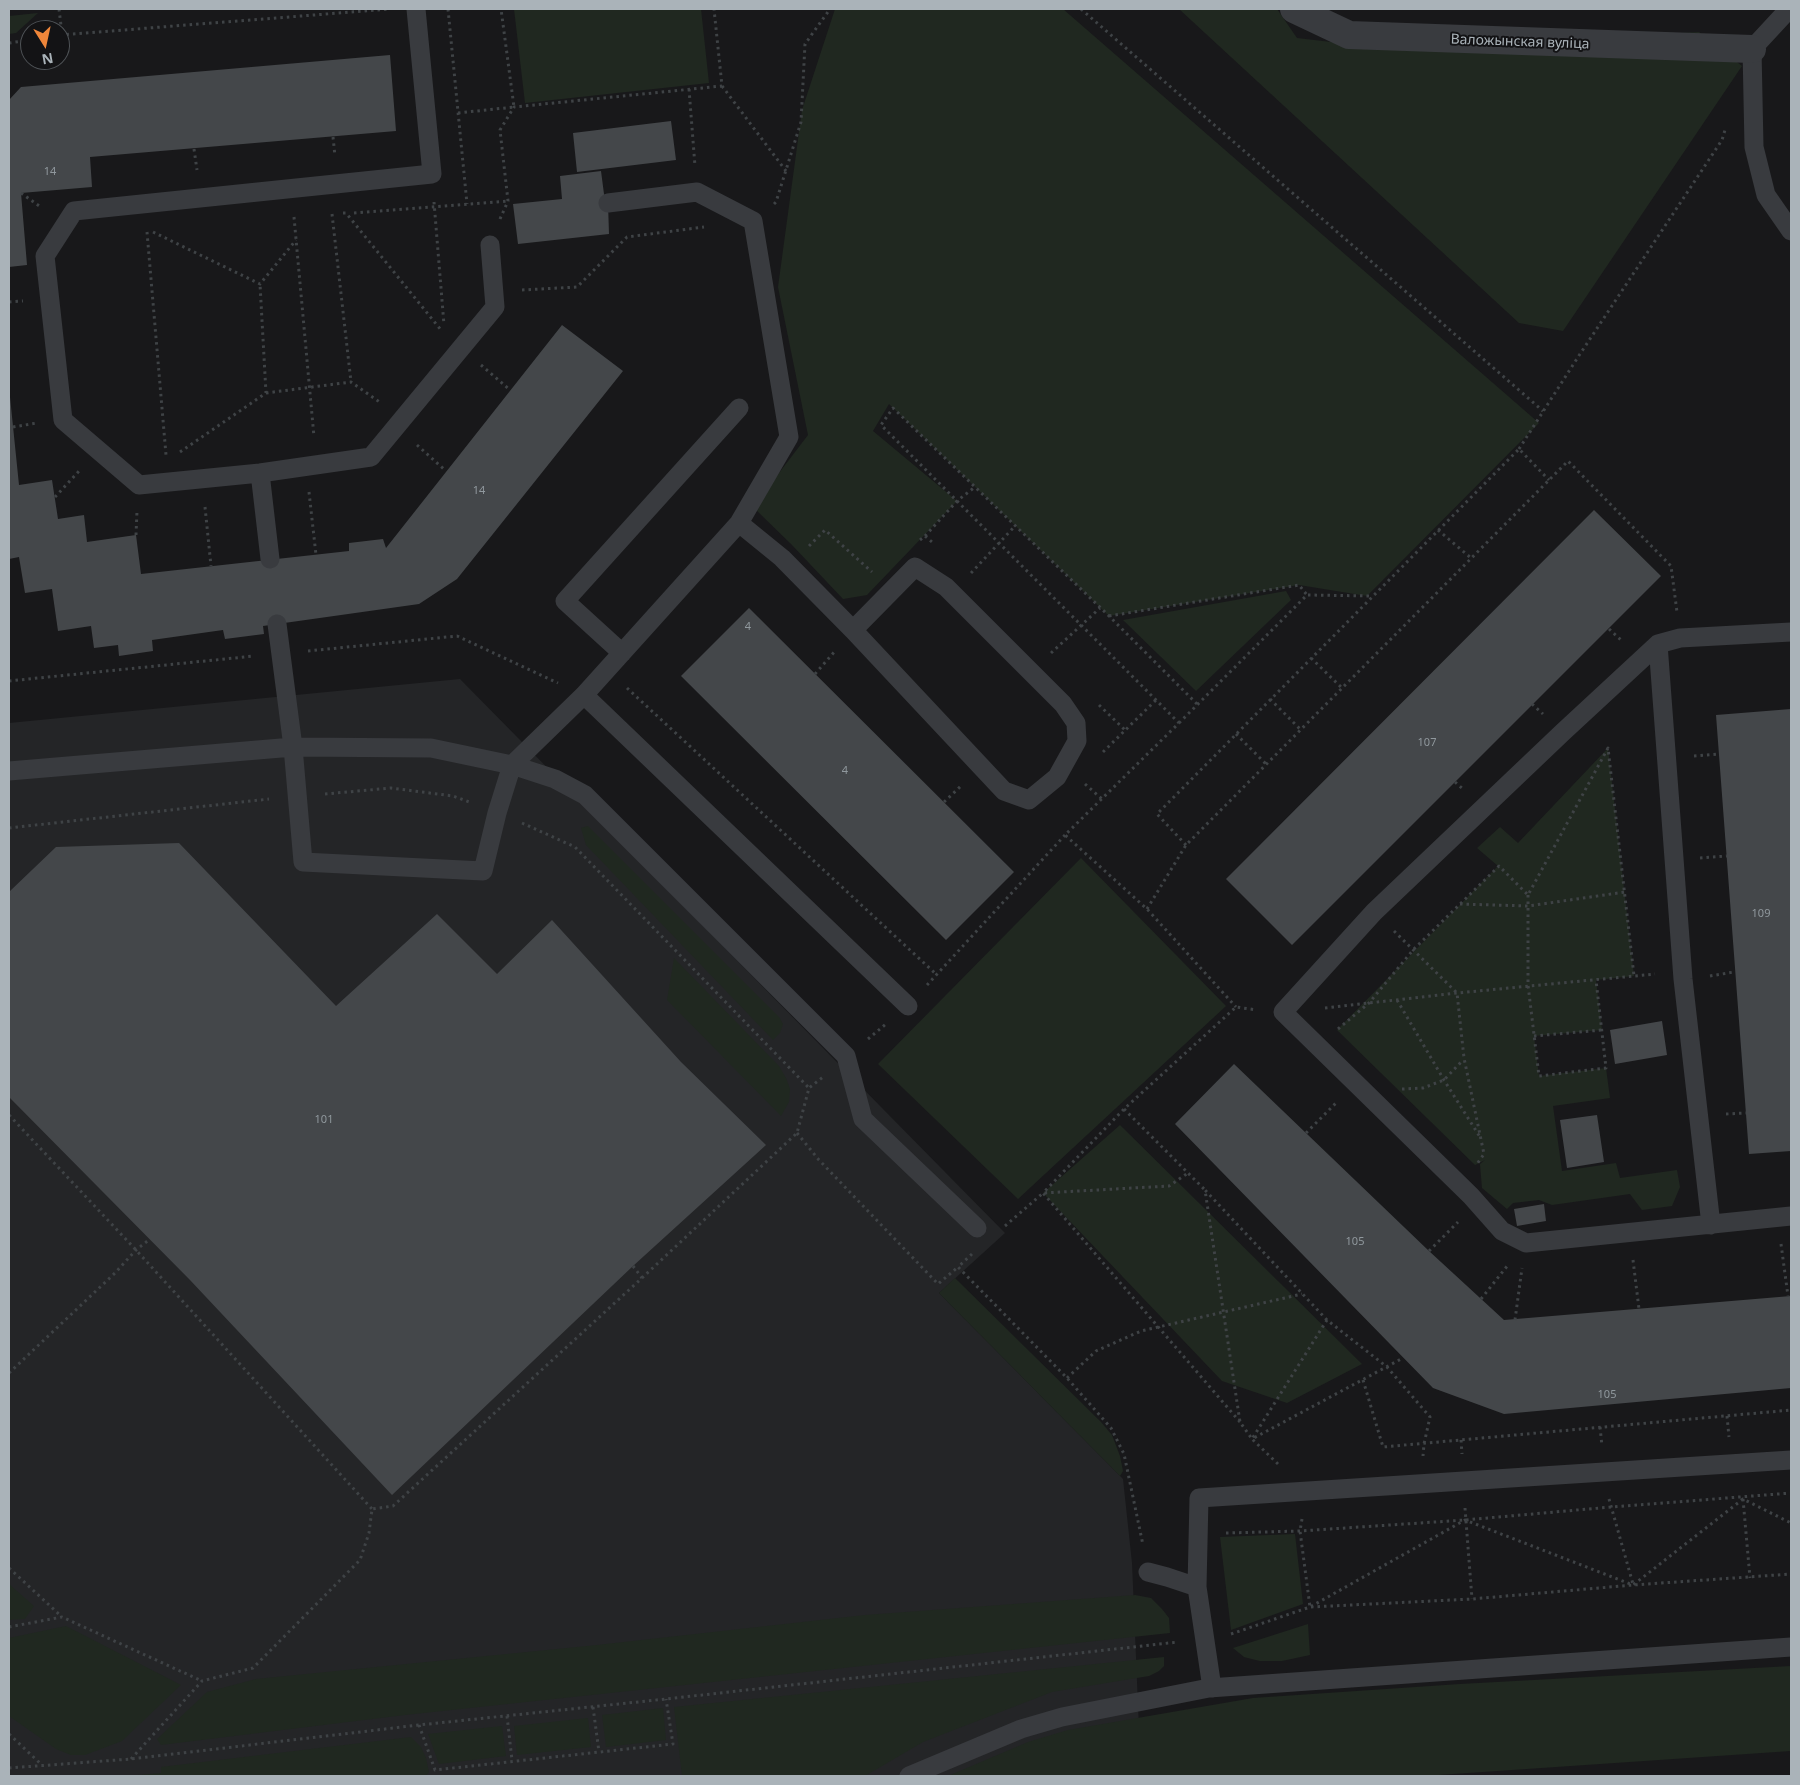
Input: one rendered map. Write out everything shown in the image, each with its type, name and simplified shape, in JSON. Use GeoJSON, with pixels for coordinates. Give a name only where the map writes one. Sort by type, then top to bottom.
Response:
{"type":"FeatureCollection","features":[{"type":"Feature","properties":{"kind":"street","name":"Валожынская вуліца"},"geometry":{"type":"LineString","coordinates":[[1294,9],[1349,35],[1752,49]]}},
{"type":"Feature","properties":{"kind":"lane"},"geometry":{"type":"LineString","coordinates":[[416,9],[432,174],[301,186],[74,211],[45,256],[63,420],[139,485],[260,473],[371,457],[495,307],[490,245]]}},
{"type":"Feature","properties":{"kind":"lane"},"geometry":{"type":"LineString","coordinates":[[1788,9],[1752,49],[1754,147],[1766,195],[1791,231]]}},
{"type":"Feature","properties":{"kind":"lane"},"geometry":{"type":"LineString","coordinates":[[277,624],[293,747],[303,862],[483,871],[497,812],[512,765],[584,695],[739,523],[789,437],[753,222],[697,192],[608,203]]}},
{"type":"Feature","properties":{"kind":"lane"},"geometry":{"type":"LineString","coordinates":[[622,653],[565,601],[739,408]]}},
{"type":"Feature","properties":{"kind":"lane"},"geometry":{"type":"LineString","coordinates":[[260,473],[270,559]]}},
{"type":"Feature","properties":{"kind":"lane"},"geometry":{"type":"LineString","coordinates":[[739,523],[782,558],[854,630],[1004,791],[1029,800],[1057,777],[1077,741],[1076,723],[1063,704],[946,587],[915,568],[854,630]]}},
{"type":"Feature","properties":{"kind":"lane"},"geometry":{"type":"LineString","coordinates":[[1785,1217],[1526,1243],[1502,1231],[1474,1199],[1283,1012],[1374,912],[1658,644],[1680,638],[1791,632]]}},
{"type":"Feature","properties":{"kind":"lane"},"geometry":{"type":"LineString","coordinates":[[1658,644],[1683,972],[1711,1225]]}},
{"type":"Feature","properties":{"kind":"lane"},"geometry":{"type":"LineString","coordinates":[[584,695],[908,1006]]}},
{"type":"Feature","properties":{"kind":"lane"},"geometry":{"type":"LineString","coordinates":[[9,772],[293,747],[431,748],[512,765],[554,779],[585,795],[846,1056],[863,1119],[977,1228]]}},
{"type":"Feature","properties":{"kind":"lane"},"geometry":{"type":"LineString","coordinates":[[1212,1688],[1197,1587],[1199,1498],[1791,1460]]}},
{"type":"Feature","properties":{"kind":"lane"},"geometry":{"type":"LineString","coordinates":[[1148,1572],[1197,1587]]}},
{"type":"Feature","properties":{"kind":"lane"},"geometry":{"type":"LineString","coordinates":[[909,1776],[1021,1729],[1062,1717],[1212,1688],[1791,1647]]}},
{"type":"Feature","properties":{"kind":"path"},"geometry":{"type":"LineString","coordinates":[[70,33],[393,9]]}},
{"type":"Feature","properties":{"kind":"path"},"geometry":{"type":"LineString","coordinates":[[448,9],[467,204]]}},
{"type":"Feature","properties":{"kind":"path"},"geometry":{"type":"LineString","coordinates":[[490,245],[508,201],[500,130],[514,107],[501,9]]}},
{"type":"Feature","properties":{"kind":"path"},"geometry":{"type":"LineString","coordinates":[[714,9],[722,86],[786,171]]}},
{"type":"Feature","properties":{"kind":"path"},"geometry":{"type":"LineString","coordinates":[[753,222],[776,202],[801,122],[805,44],[830,9]]}},
{"type":"Feature","properties":{"kind":"path"},"geometry":{"type":"LineString","coordinates":[[1081,9],[1543,411]]}},
{"type":"Feature","properties":{"kind":"path"},"geometry":{"type":"LineString","coordinates":[[458,113],[722,86]]}},
{"type":"Feature","properties":{"kind":"path"},"geometry":{"type":"LineString","coordinates":[[689,89],[697,192]]}},
{"type":"Feature","properties":{"kind":"path"},"geometry":{"type":"LineString","coordinates":[[1186,845],[1157,814],[1519,449],[1722,140]]}},
{"type":"Feature","properties":{"kind":"path"},"geometry":{"type":"LineString","coordinates":[[346,213],[444,334],[432,174]]}},
{"type":"Feature","properties":{"kind":"path"},"geometry":{"type":"LineString","coordinates":[[323,215],[508,201]]}},
{"type":"Feature","properties":{"kind":"path"},"geometry":{"type":"LineString","coordinates":[[332,214],[351,382]]}},
{"type":"Feature","properties":{"kind":"path"},"geometry":{"type":"LineString","coordinates":[[284,218],[294,217],[309,387],[316,555]]}},
{"type":"Feature","properties":{"kind":"path"},"geometry":{"type":"LineString","coordinates":[[147,229],[157,228]]}},
{"type":"Feature","properties":{"kind":"path"},"geometry":{"type":"LineString","coordinates":[[494,291],[577,287],[627,237],[704,228]]}},
{"type":"Feature","properties":{"kind":"path"},"geometry":{"type":"LineString","coordinates":[[147,229],[260,284]]}},
{"type":"Feature","properties":{"kind":"path"},"geometry":{"type":"LineString","coordinates":[[147,229],[166,461]]}},
{"type":"Feature","properties":{"kind":"path"},"geometry":{"type":"LineString","coordinates":[[266,393],[260,284],[296,240]]}},
{"type":"Feature","properties":{"kind":"path"},"geometry":{"type":"LineString","coordinates":[[462,347],[510,390]]}},
{"type":"Feature","properties":{"kind":"path"},"geometry":{"type":"LineString","coordinates":[[174,456],[266,393],[351,382],[386,406]]}},
{"type":"Feature","properties":{"kind":"path"},"geometry":{"type":"LineString","coordinates":[[881,425],[893,408],[1109,616],[1197,704]]}},
{"type":"Feature","properties":{"kind":"path"},"geometry":{"type":"LineString","coordinates":[[396,426],[446,471]]}},
{"type":"Feature","properties":{"kind":"path"},"geometry":{"type":"LineString","coordinates":[[1519,449],[1549,480]]}},
{"type":"Feature","properties":{"kind":"path"},"geometry":{"type":"LineString","coordinates":[[55,498],[98,450]]}},
{"type":"Feature","properties":{"kind":"path"},"geometry":{"type":"LineString","coordinates":[[1147,909],[1186,845],[1568,461],[1671,566],[1680,638]]}},
{"type":"Feature","properties":{"kind":"path"},"geometry":{"type":"LineString","coordinates":[[202,479],[211,566]]}},
{"type":"Feature","properties":{"kind":"path"},"geometry":{"type":"LineString","coordinates":[[925,536],[957,501],[975,487]]}},
{"type":"Feature","properties":{"kind":"path"},"geometry":{"type":"LineString","coordinates":[[967,577],[1015,526]]}},
{"type":"Feature","properties":{"kind":"path"},"geometry":{"type":"LineString","coordinates":[[1438,530],[1471,558]]}},
{"type":"Feature","properties":{"kind":"path"},"geometry":{"type":"LineString","coordinates":[[1109,616],[1299,585],[1307,595]]}},
{"type":"Feature","properties":{"kind":"path"},"geometry":{"type":"LineString","coordinates":[[1179,723],[1307,595],[1373,596]]}},
{"type":"Feature","properties":{"kind":"path"},"geometry":{"type":"LineString","coordinates":[[1048,656],[1100,608]]}},
{"type":"Feature","properties":{"kind":"path"},"geometry":{"type":"LineString","coordinates":[[9,681],[457,636],[584,695],[622,684],[937,974]]}},
{"type":"Feature","properties":{"kind":"path"},"geometry":{"type":"LineString","coordinates":[[1311,658],[1342,688]]}},
{"type":"Feature","properties":{"kind":"path"},"geometry":{"type":"LineString","coordinates":[[1270,699],[1301,730]]}},
{"type":"Feature","properties":{"kind":"path"},"geometry":{"type":"LineString","coordinates":[[1098,757],[1156,700]]}},
{"type":"Feature","properties":{"kind":"path"},"geometry":{"type":"LineString","coordinates":[[1236,734],[1266,764]]}},
{"type":"Feature","properties":{"kind":"path"},"geometry":{"type":"LineString","coordinates":[[1596,980],[1606,1068],[1539,1076],[1528,985],[1528,895],[1608,748],[1634,976]]}},
{"type":"Feature","properties":{"kind":"path"},"geometry":{"type":"LineString","coordinates":[[1084,783],[1102,799]]}},
{"type":"Feature","properties":{"kind":"path"},"geometry":{"type":"LineString","coordinates":[[372,1509],[393,1506],[797,1133],[809,1088],[908,1006],[1065,835]]}},
{"type":"Feature","properties":{"kind":"path"},"geometry":{"type":"LineString","coordinates":[[1369,1003],[1413,950],[1499,866],[1528,895]]}},
{"type":"Feature","properties":{"kind":"path"},"geometry":{"type":"LineString","coordinates":[[1460,904],[1528,906],[1625,892]]}},
{"type":"Feature","properties":{"kind":"path"},"geometry":{"type":"LineString","coordinates":[[1374,912],[1456,993],[1464,1060],[1482,1140],[1484,1154],[1475,1165],[1474,1199],[1429,1251]]}},
{"type":"Feature","properties":{"kind":"path"},"geometry":{"type":"LineString","coordinates":[[1000,1230],[1043,1193],[1124,1109],[1236,1007],[1283,1012],[1528,985],[1683,972]]}},
{"type":"Feature","properties":{"kind":"path"},"geometry":{"type":"LineString","coordinates":[[1397,1000],[1482,1140]]}},
{"type":"Feature","properties":{"kind":"path"},"geometry":{"type":"LineString","coordinates":[[1534,1036],[1602,1030]]}},
{"type":"Feature","properties":{"kind":"path"},"geometry":{"type":"LineString","coordinates":[[1397,1089],[1423,1088],[1444,1080],[1464,1060]]}},
{"type":"Feature","properties":{"kind":"path"},"geometry":{"type":"LineString","coordinates":[[1306,1133],[1356,1084]]}},
{"type":"Feature","properties":{"kind":"path"},"geometry":{"type":"LineString","coordinates":[[1124,1109],[1205,1190],[1327,1320],[1387,1366],[1430,1417],[1424,1444],[1422,1484]]}},
{"type":"Feature","properties":{"kind":"path"},"geometry":{"type":"LineString","coordinates":[[9,1115],[136,1250],[372,1509]]}},
{"type":"Feature","properties":{"kind":"path"},"geometry":{"type":"LineString","coordinates":[[797,1133],[819,1160],[938,1284],[979,1248]]}},
{"type":"Feature","properties":{"kind":"path"},"geometry":{"type":"LineString","coordinates":[[1043,1193],[1169,1186],[1188,1173]]}},
{"type":"Feature","properties":{"kind":"path"},"geometry":{"type":"LineString","coordinates":[[1205,1190],[1240,1422]]}},
{"type":"Feature","properties":{"kind":"path"},"geometry":{"type":"LineString","coordinates":[[1043,1193],[1240,1422],[1252,1439],[1306,1491],[1300,1531],[1310,1607]]}},
{"type":"Feature","properties":{"kind":"path"},"geometry":{"type":"LineString","coordinates":[[1785,1217],[1788,1296]]}},
{"type":"Feature","properties":{"kind":"path"},"geometry":{"type":"LineString","coordinates":[[1630,1232],[1639,1309]]}},
{"type":"Feature","properties":{"kind":"path"},"geometry":{"type":"LineString","coordinates":[[9,1373],[115,1273],[136,1250],[150,1240]]}},
{"type":"Feature","properties":{"kind":"path"},"geometry":{"type":"LineString","coordinates":[[1482,1299],[1526,1243]]}},
{"type":"Feature","properties":{"kind":"path"},"geometry":{"type":"LineString","coordinates":[[1515,1320],[1526,1243]]}},
{"type":"Feature","properties":{"kind":"path"},"geometry":{"type":"LineString","coordinates":[[633,1266],[642,1278]]}},
{"type":"Feature","properties":{"kind":"path"},"geometry":{"type":"LineString","coordinates":[[958,1267],[1067,1378],[1111,1428],[1124,1454],[1148,1572]]}},
{"type":"Feature","properties":{"kind":"path"},"geometry":{"type":"LineString","coordinates":[[1067,1378],[1096,1351],[1141,1331],[1302,1294]]}},
{"type":"Feature","properties":{"kind":"path"},"geometry":{"type":"LineString","coordinates":[[1252,1439],[1327,1320]]}},
{"type":"Feature","properties":{"kind":"path"},"geometry":{"type":"LineString","coordinates":[[1252,1439],[1403,1358]]}},
{"type":"Feature","properties":{"kind":"path"},"geometry":{"type":"LineString","coordinates":[[1363,1380],[1383,1447],[1791,1410]]}},
{"type":"Feature","properties":{"kind":"path"},"geometry":{"type":"LineString","coordinates":[[1731,1464],[1742,1498],[1750,1578]]}},
{"type":"Feature","properties":{"kind":"path"},"geometry":{"type":"LineString","coordinates":[[1604,1472],[1611,1507],[1634,1585]]}},
{"type":"Feature","properties":{"kind":"path"},"geometry":{"type":"LineString","coordinates":[[1465,1481],[1465,1520],[1472,1599]]}},
{"type":"Feature","properties":{"kind":"path"},"geometry":{"type":"LineString","coordinates":[[1223,1533],[1300,1531],[1465,1520],[1791,1493]]}},
{"type":"Feature","properties":{"kind":"path"},"geometry":{"type":"LineString","coordinates":[[1742,1498],[1791,1523]]}},
{"type":"Feature","properties":{"kind":"path"},"geometry":{"type":"LineString","coordinates":[[1634,1585],[1742,1498]]}},
{"type":"Feature","properties":{"kind":"path"},"geometry":{"type":"LineString","coordinates":[[131,1759],[202,1682],[253,1668],[360,1560],[368,1533],[372,1509]]}},
{"type":"Feature","properties":{"kind":"path"},"geometry":{"type":"LineString","coordinates":[[1465,1520],[1634,1585]]}},
{"type":"Feature","properties":{"kind":"path"},"geometry":{"type":"LineString","coordinates":[[9,1768],[131,1759],[419,1725],[1226,1636],[1310,1607],[1465,1520]]}},
{"type":"Feature","properties":{"kind":"path"},"geometry":{"type":"LineString","coordinates":[[9,1568],[62,1617],[202,1682]]}},
{"type":"Feature","properties":{"kind":"path"},"geometry":{"type":"LineString","coordinates":[[1310,1607],[1472,1599],[1791,1574]]}},
{"type":"Feature","properties":{"kind":"path"},"geometry":{"type":"LineString","coordinates":[[9,1627],[62,1617]]}},
{"type":"Feature","properties":{"kind":"path"},"geometry":{"type":"LineString","coordinates":[[419,1725],[435,1770],[512,1760],[673,1744],[666,1699]]}},
{"type":"Feature","properties":{"kind":"path"},"geometry":{"type":"LineString","coordinates":[[593,1707],[599,1752]]}},
{"type":"Feature","properties":{"kind":"path"},"geometry":{"type":"LineString","coordinates":[[507,1716],[512,1760]]}},
{"type":"Feature","properties":{"kind":"path"},"geometry":{"type":"LineString","coordinates":[[9,1734],[43,1766]]}},
{"type":"Feature","properties":{"kind":"shaded area"},"geometry":{"type":"Polygon","coordinates":[[[514,9],[701,9],[709,83],[525,103],[514,9]]]}},
{"type":"Feature","properties":{"kind":"shaded area"},"geometry":{"type":"Polygon","coordinates":[[[835,9],[1063,9],[1539,423],[1367,596],[1299,585],[1109,616],[889,404],[873,431],[957,501],[867,595],[843,599],[753,507],[808,435],[778,287],[802,110],[835,9]]]}},
{"type":"Feature","properties":{"kind":"shaded area"},"geometry":{"type":"Polygon","coordinates":[[[1179,9],[1277,9],[1297,38],[1391,49],[1699,32],[1742,66],[1563,331],[1519,323],[1179,9]]]}},
{"type":"Feature","properties":{"kind":"shaded area"},"geometry":{"type":"Polygon","coordinates":[[[38,13],[30,20],[20,20],[20,29],[16,33],[9,34],[9,16],[38,13]]]}},
{"type":"Feature","properties":{"kind":"shaded area"},"geometry":{"type":"Polygon","coordinates":[[[1286,591],[1291,600],[1196,691],[1123,620],[1286,591]]]}},
{"type":"Feature","properties":{"kind":"shaded area"},"geometry":{"type":"Polygon","coordinates":[[[460,679],[1005,1233],[939,1293],[1123,1479],[1132,1563],[1141,1776],[9,1776],[9,723],[460,679]]]}},
{"type":"Feature","properties":{"kind":"shaded area"},"geometry":{"type":"Polygon","coordinates":[[[1608,748],[1634,976],[1596,980],[1602,1030],[1534,1036],[1539,1076],[1606,1068],[1610,1098],[1553,1106],[1562,1171],[1616,1163],[1620,1178],[1677,1170],[1680,1187],[1672,1206],[1642,1210],[1630,1194],[1552,1205],[1539,1200],[1513,1203],[1507,1209],[1482,1188],[1480,1164],[1485,1160],[1475,1165],[1337,1030],[1498,866],[1477,848],[1500,827],[1518,843],[1608,748]]]}},
{"type":"Feature","properties":{"kind":"shaded area"},"geometry":{"type":"Polygon","coordinates":[[[588,826],[779,1017],[783,1024],[780,1033],[773,1040],[586,845],[581,828],[588,826]]]}},
{"type":"Feature","properties":{"kind":"shaded area"},"geometry":{"type":"Polygon","coordinates":[[[1081,858],[1226,1006],[1018,1199],[878,1064],[1081,858]]]}},
{"type":"Feature","properties":{"kind":"shaded area"},"geometry":{"type":"Polygon","coordinates":[[[674,958],[779,1066],[790,1089],[789,1102],[781,1116],[667,1000],[674,958]]]}},
{"type":"Feature","properties":{"kind":"shaded area"},"geometry":{"type":"Polygon","coordinates":[[[1120,1125],[1362,1364],[1287,1403],[1222,1381],[1043,1193],[1120,1125]]]}},
{"type":"Feature","properties":{"kind":"shaded area"},"geometry":{"type":"Polygon","coordinates":[[[955,1278],[1112,1435],[1120,1456],[1123,1471],[1120,1476],[939,1293],[955,1278]]]}},
{"type":"Feature","properties":{"kind":"shaded area"},"geometry":{"type":"Polygon","coordinates":[[[1295,1534],[1303,1604],[1231,1630],[1220,1537],[1295,1534]]]}},
{"type":"Feature","properties":{"kind":"shaded area"},"geometry":{"type":"Polygon","coordinates":[[[9,1584],[34,1606],[25,1619],[9,1620],[9,1584]]]}},
{"type":"Feature","properties":{"kind":"shaded area"},"geometry":{"type":"Polygon","coordinates":[[[1135,1595],[1151,1598],[1162,1609],[1169,1618],[1170,1633],[405,1715],[161,1745],[157,1739],[207,1692],[256,1679],[597,1645],[865,1615],[1135,1595]]]}},
{"type":"Feature","properties":{"kind":"shaded area"},"geometry":{"type":"Polygon","coordinates":[[[1308,1624],[1310,1655],[1282,1661],[1260,1661],[1244,1657],[1233,1648],[1308,1624]]]}},
{"type":"Feature","properties":{"kind":"shaded area"},"geometry":{"type":"Polygon","coordinates":[[[66,1626],[181,1685],[122,1741],[85,1755],[71,1755],[56,1749],[9,1716],[9,1638],[66,1626]]]}},
{"type":"Feature","properties":{"kind":"shaded area"},"geometry":{"type":"Polygon","coordinates":[[[1164,1657],[1164,1666],[1149,1676],[1052,1692],[923,1742],[865,1776],[682,1776],[674,1707],[1164,1657]]]}},
{"type":"Feature","properties":{"kind":"shaded area"},"geometry":{"type":"Polygon","coordinates":[[[1791,1666],[1791,1751],[1424,1776],[948,1776],[1028,1742],[1068,1730],[1253,1698],[1460,1684],[1791,1666]]]}},
{"type":"Feature","properties":{"kind":"shaded area"},"geometry":{"type":"Polygon","coordinates":[[[663,1708],[666,1740],[606,1747],[602,1715],[663,1708]]]}},
{"type":"Feature","properties":{"kind":"shaded area"},"geometry":{"type":"Polygon","coordinates":[[[588,1718],[591,1747],[517,1755],[514,1726],[588,1718]]]}},
{"type":"Feature","properties":{"kind":"shaded area"},"geometry":{"type":"Polygon","coordinates":[[[502,1726],[506,1756],[439,1764],[428,1734],[502,1726]]]}},
{"type":"Feature","properties":{"kind":"shaded area"},"geometry":{"type":"Polygon","coordinates":[[[411,1737],[421,1747],[426,1758],[429,1772],[426,1776],[127,1776],[161,1773],[161,1767],[411,1737]]]}},
{"type":"Feature","properties":{"kind":"building"},"geometry":{"type":"Polygon","coordinates":[[[390,55],[396,131],[90,157],[92,187],[21,193],[27,265],[9,267],[9,100],[21,87],[390,55]]]}},
{"type":"Feature","properties":{"kind":"building"},"geometry":{"type":"Polygon","coordinates":[[[671,121],[676,160],[577,172],[573,133],[671,121]]]}},
{"type":"Feature","properties":{"kind":"building"},"geometry":{"type":"Polygon","coordinates":[[[601,171],[604,194],[608,203],[609,234],[518,244],[513,204],[562,199],[560,176],[601,171]]]}},
{"type":"Feature","properties":{"kind":"building"},"geometry":{"type":"Polygon","coordinates":[[[562,325],[623,371],[457,579],[419,604],[263,626],[264,634],[225,639],[223,630],[152,640],[153,651],[119,656],[118,645],[94,648],[91,626],[58,631],[52,589],[25,593],[19,557],[9,559],[9,397],[19,485],[52,480],[58,519],[84,515],[87,542],[136,535],[141,574],[349,551],[349,543],[383,539],[386,548],[562,325]]]}},
{"type":"Feature","properties":{"kind":"building"},"geometry":{"type":"Polygon","coordinates":[[[1594,510],[1661,576],[1292,945],[1226,879],[1594,510]]]}},
{"type":"Feature","properties":{"kind":"building"},"geometry":{"type":"Polygon","coordinates":[[[749,608],[1014,872],[946,940],[681,676],[749,608]]]}},
{"type":"Feature","properties":{"kind":"building"},"geometry":{"type":"Polygon","coordinates":[[[1791,709],[1791,1151],[1749,1154],[1716,715],[1791,709]]]}},
{"type":"Feature","properties":{"kind":"building"},"geometry":{"type":"Polygon","coordinates":[[[179,843],[336,1006],[437,914],[497,974],[552,920],[681,1062],[766,1145],[633,1266],[392,1495],[190,1280],[9,1097],[9,892],[56,847],[179,843]]]}},
{"type":"Feature","properties":{"kind":"building"},"geometry":{"type":"Polygon","coordinates":[[[1662,1021],[1667,1055],[1615,1064],[1610,1030],[1662,1021]]]}},
{"type":"Feature","properties":{"kind":"building"},"geometry":{"type":"Polygon","coordinates":[[[1234,1064],[1429,1251],[1504,1320],[1791,1296],[1791,1388],[1504,1414],[1433,1388],[1175,1124],[1234,1064]]]}},
{"type":"Feature","properties":{"kind":"building"},"geometry":{"type":"Polygon","coordinates":[[[1597,1115],[1604,1162],[1567,1168],[1560,1120],[1597,1115]]]}},
{"type":"Feature","properties":{"kind":"building"},"geometry":{"type":"Polygon","coordinates":[[[1544,1204],[1546,1221],[1517,1226],[1514,1209],[1544,1204]]]}}]}
